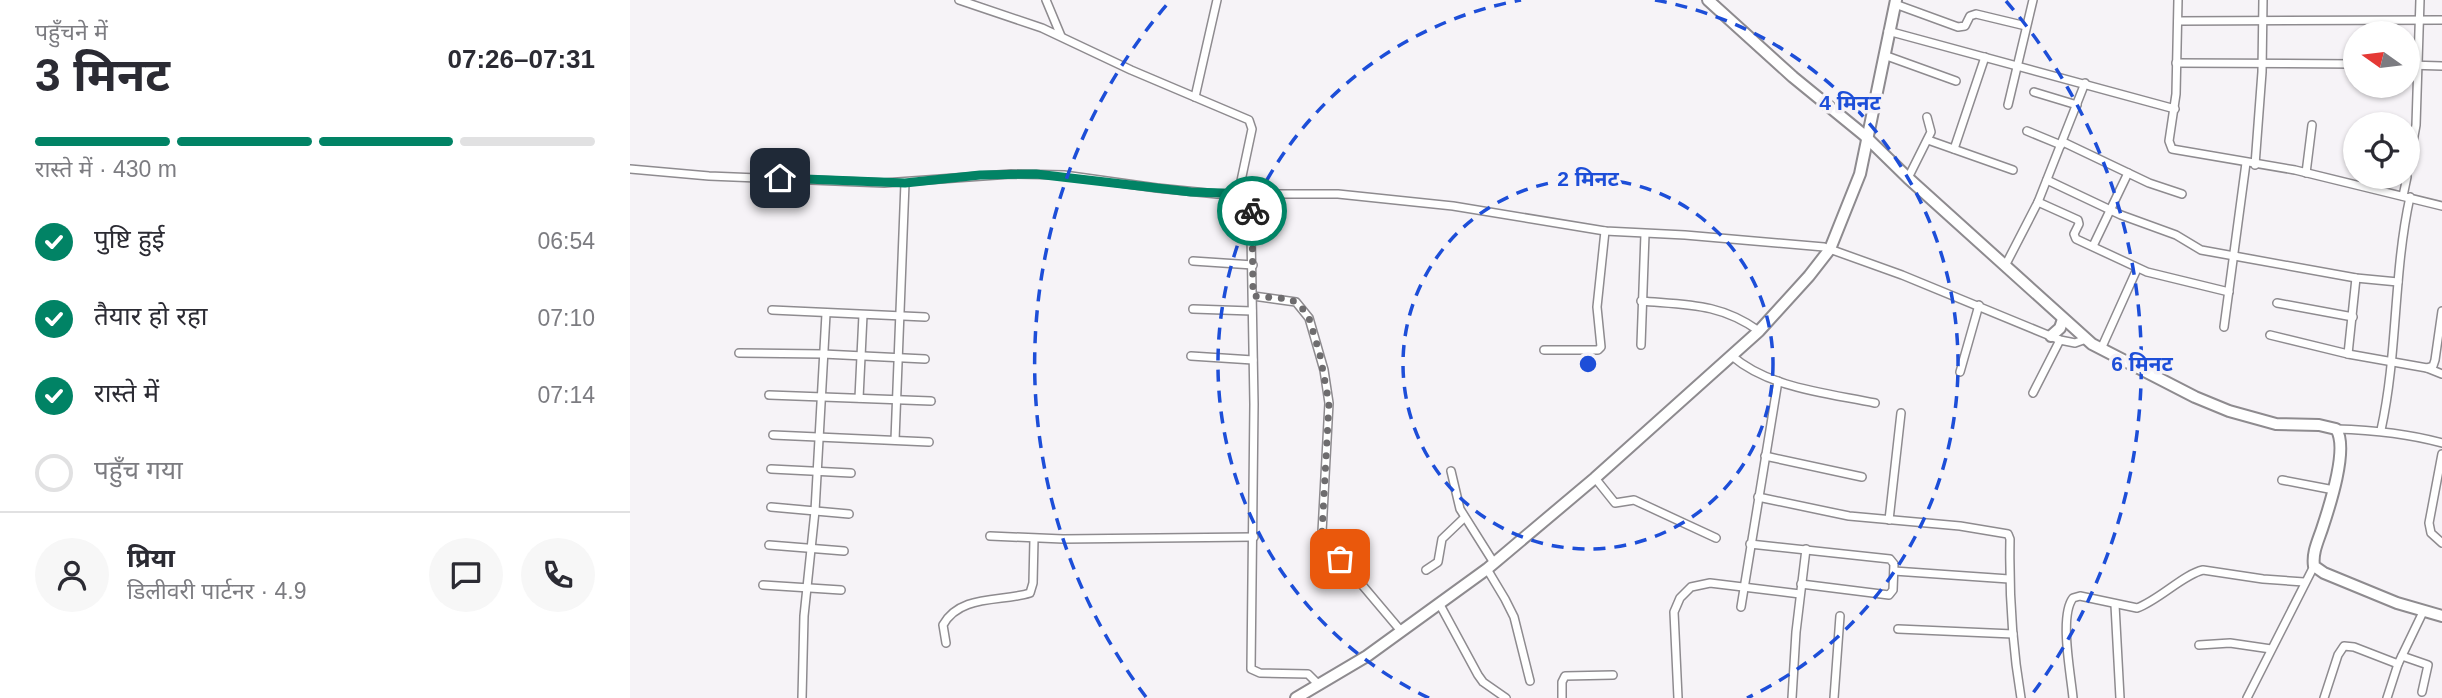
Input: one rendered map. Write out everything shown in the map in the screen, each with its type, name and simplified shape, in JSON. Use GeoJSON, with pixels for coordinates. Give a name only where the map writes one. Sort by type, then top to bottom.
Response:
{"type":"FeatureCollection","features":[{"type":"Feature","properties":{"kind":"main road"},"geometry":{"type":"LineString","coordinates":[[1708,0],[1866,138],[2086,339],[2210,404],[2252,419],[2276,424],[2319,425],[2336,429],[2340,440],[2334,490],[2315,549],[2314,566],[2324,573],[2423,612],[2442,616]]}},
{"type":"Feature","properties":{"kind":"main road"},"geometry":{"type":"LineString","coordinates":[[1866,138],[1875,68],[1894,1]]}},
{"type":"Feature","properties":{"kind":"main road"},"geometry":{"type":"LineString","coordinates":[[1296,698],[1367,656],[1490,566],[1595,478],[1781,309],[1827,248],[1849,190],[1866,138],[1894,1]]}},
{"type":"Feature","properties":{"kind":"main road"},"geometry":{"type":"LineString","coordinates":[[2056,338],[2063,319]]}},
{"type":"Feature","properties":{"kind":"street"},"geometry":{"type":"LineString","coordinates":[[959,0],[1020,19],[1244,117],[1252,124],[1238,195]]}},
{"type":"Feature","properties":{"kind":"street"},"geometry":{"type":"LineString","coordinates":[[1046,0],[1062,37]]}},
{"type":"Feature","properties":{"kind":"street"},"geometry":{"type":"LineString","coordinates":[[1195,97],[1217,0]]}},
{"type":"Feature","properties":{"kind":"street"},"geometry":{"type":"LineString","coordinates":[[2008,105],[2033,0]]}},
{"type":"Feature","properties":{"kind":"street"},"geometry":{"type":"LineString","coordinates":[[2178,0],[2175,109],[2169,141],[2172,149],[2306,173],[2442,206]]}},
{"type":"Feature","properties":{"kind":"street"},"geometry":{"type":"LineString","coordinates":[[2255,165],[2262,65],[2263,0]]}},
{"type":"Feature","properties":{"kind":"street"},"geometry":{"type":"LineString","coordinates":[[2420,0],[2420,20]]}},
{"type":"Feature","properties":{"kind":"street"},"geometry":{"type":"LineString","coordinates":[[1894,1],[1958,27],[1965,26],[1970,16],[1976,14],[2026,26]]}},
{"type":"Feature","properties":{"kind":"street"},"geometry":{"type":"LineString","coordinates":[[2178,21],[2442,20]]}},
{"type":"Feature","properties":{"kind":"street"},"geometry":{"type":"LineString","coordinates":[[1888,32],[2175,109]]}},
{"type":"Feature","properties":{"kind":"street"},"geometry":{"type":"LineString","coordinates":[[1884,55],[1956,81]]}},
{"type":"Feature","properties":{"kind":"street"},"geometry":{"type":"LineString","coordinates":[[1954,149],[1985,57]]}},
{"type":"Feature","properties":{"kind":"street"},"geometry":{"type":"LineString","coordinates":[[2176,63],[2343,64]]}},
{"type":"Feature","properties":{"kind":"street"},"geometry":{"type":"LineString","coordinates":[[2420,65],[2442,66]]}},
{"type":"Feature","properties":{"kind":"street"},"geometry":{"type":"LineString","coordinates":[[2006,266],[2038,202],[2085,83]]}},
{"type":"Feature","properties":{"kind":"street"},"geometry":{"type":"LineString","coordinates":[[2034,92],[2077,105]]}},
{"type":"Feature","properties":{"kind":"street"},"geometry":{"type":"LineString","coordinates":[[1908,178],[1928,140],[1932,127],[1927,117]]}},
{"type":"Feature","properties":{"kind":"street"},"geometry":{"type":"LineString","coordinates":[[2306,173],[2312,125]]}},
{"type":"Feature","properties":{"kind":"street"},"geometry":{"type":"LineString","coordinates":[[2026,131],[2182,194]]}},
{"type":"Feature","properties":{"kind":"street"},"geometry":{"type":"LineString","coordinates":[[1928,140],[2012,170]]}},
{"type":"Feature","properties":{"kind":"street"},"geometry":{"type":"LineString","coordinates":[[2224,327],[2246,163]]}},
{"type":"Feature","properties":{"kind":"street"},"geometry":{"type":"LineString","coordinates":[[630,169],[736,177],[905,183],[980,175],[1036,174],[1238,195],[1319,192],[1420,202],[1605,232],[1827,248],[1878,265],[2056,338],[2075,343],[2086,339]]}},
{"type":"Feature","properties":{"kind":"street"},"geometry":{"type":"LineString","coordinates":[[2093,246],[2128,173]]}},
{"type":"Feature","properties":{"kind":"street"},"geometry":{"type":"LineString","coordinates":[[2047,180],[2110,210],[2176,235],[2201,250],[2356,278],[2398,282]]}},
{"type":"Feature","properties":{"kind":"street"},"geometry":{"type":"LineString","coordinates":[[895,440],[905,183]]}},
{"type":"Feature","properties":{"kind":"street"},"geometry":{"type":"LineString","coordinates":[[2381,430],[2392,361],[2406,189]]}},
{"type":"Feature","properties":{"kind":"street"},"geometry":{"type":"LineString","coordinates":[[1253,194],[1251,233],[1254,537],[1251,669],[1260,673],[1308,674],[1319,685]]}},
{"type":"Feature","properties":{"kind":"street"},"geometry":{"type":"LineString","coordinates":[[2038,202],[2078,220],[2074,237],[2137,269],[2229,292]]}},
{"type":"Feature","properties":{"kind":"street"},"geometry":{"type":"LineString","coordinates":[[1544,350],[1598,350],[1601,347],[1597,307],[1605,232]]}},
{"type":"Feature","properties":{"kind":"street"},"geometry":{"type":"LineString","coordinates":[[1641,345],[1645,234]]}},
{"type":"Feature","properties":{"kind":"street"},"geometry":{"type":"LineString","coordinates":[[1193,261],[1253,265]]}},
{"type":"Feature","properties":{"kind":"street"},"geometry":{"type":"LineString","coordinates":[[2101,349],[2137,269]]}},
{"type":"Feature","properties":{"kind":"street"},"geometry":{"type":"LineString","coordinates":[[2348,354],[2356,278]]}},
{"type":"Feature","properties":{"kind":"street"},"geometry":{"type":"LineString","coordinates":[[1253,296],[1296,302],[1309,318],[1324,370],[1329,403],[1322,532],[1325,541],[1401,631]]}},
{"type":"Feature","properties":{"kind":"street"},"geometry":{"type":"LineString","coordinates":[[1641,301],[1716,309],[1734,314],[1759,331]]}},
{"type":"Feature","properties":{"kind":"street"},"geometry":{"type":"LineString","coordinates":[[2277,303],[2353,317]]}},
{"type":"Feature","properties":{"kind":"street"},"geometry":{"type":"LineString","coordinates":[[1960,372],[1979,305]]}},
{"type":"Feature","properties":{"kind":"street"},"geometry":{"type":"LineString","coordinates":[[1193,309],[1252,311]]}},
{"type":"Feature","properties":{"kind":"street"},"geometry":{"type":"LineString","coordinates":[[772,310],[925,317]]}},
{"type":"Feature","properties":{"kind":"street"},"geometry":{"type":"LineString","coordinates":[[2427,368],[2432,366],[2435,360],[2442,311]]}},
{"type":"Feature","properties":{"kind":"street"},"geometry":{"type":"LineString","coordinates":[[802,698],[826,314]]}},
{"type":"Feature","properties":{"kind":"street"},"geometry":{"type":"LineString","coordinates":[[859,398],[863,315]]}},
{"type":"Feature","properties":{"kind":"street"},"geometry":{"type":"LineString","coordinates":[[2270,335],[2348,354],[2427,368],[2442,374]]}},
{"type":"Feature","properties":{"kind":"street"},"geometry":{"type":"LineString","coordinates":[[2033,393],[2056,338]]}},
{"type":"Feature","properties":{"kind":"street"},"geometry":{"type":"LineString","coordinates":[[738,353],[925,359]]}},
{"type":"Feature","properties":{"kind":"street"},"geometry":{"type":"LineString","coordinates":[[1191,356],[1253,360]]}},
{"type":"Feature","properties":{"kind":"street"},"geometry":{"type":"LineString","coordinates":[[1732,356],[1746,367],[1778,381],[1874,403]]}},
{"type":"Feature","properties":{"kind":"street"},"geometry":{"type":"LineString","coordinates":[[1741,607],[1778,381]]}},
{"type":"Feature","properties":{"kind":"street"},"geometry":{"type":"LineString","coordinates":[[769,395],[932,401]]}},
{"type":"Feature","properties":{"kind":"street"},"geometry":{"type":"LineString","coordinates":[[1889,520],[1901,413]]}},
{"type":"Feature","properties":{"kind":"street"},"geometry":{"type":"LineString","coordinates":[[2336,429],[2381,430],[2442,443]]}},
{"type":"Feature","properties":{"kind":"street"},"geometry":{"type":"LineString","coordinates":[[774,435],[929,442]]}},
{"type":"Feature","properties":{"kind":"street"},"geometry":{"type":"LineString","coordinates":[[2442,454],[2429,523],[2431,533],[2442,543]]}},
{"type":"Feature","properties":{"kind":"street"},"geometry":{"type":"LineString","coordinates":[[1765,456],[1862,477]]}},
{"type":"Feature","properties":{"kind":"street"},"geometry":{"type":"LineString","coordinates":[[771,468],[851,473]]}},
{"type":"Feature","properties":{"kind":"street"},"geometry":{"type":"LineString","coordinates":[[1451,471],[1457,502],[1514,617],[1530,681]]}},
{"type":"Feature","properties":{"kind":"street"},"geometry":{"type":"LineString","coordinates":[[1595,478],[1615,503],[1634,500],[1716,538]]}},
{"type":"Feature","properties":{"kind":"street"},"geometry":{"type":"LineString","coordinates":[[2283,480],[2334,490]]}},
{"type":"Feature","properties":{"kind":"street"},"geometry":{"type":"LineString","coordinates":[[1758,497],[1838,514],[1960,526],[2008,534],[2012,634],[2021,698]]}},
{"type":"Feature","properties":{"kind":"street"},"geometry":{"type":"LineString","coordinates":[[771,507],[849,514]]}},
{"type":"Feature","properties":{"kind":"street"},"geometry":{"type":"LineString","coordinates":[[1426,570],[1438,562],[1442,539],[1464,518]]}},
{"type":"Feature","properties":{"kind":"street"},"geometry":{"type":"LineString","coordinates":[[990,536],[1034,539],[1254,537]]}},
{"type":"Feature","properties":{"kind":"street"},"geometry":{"type":"LineString","coordinates":[[946,643],[943,625],[948,617],[959,610],[990,599],[1030,593],[1033,583],[1034,539]]}},
{"type":"Feature","properties":{"kind":"street"},"geometry":{"type":"LineString","coordinates":[[1750,544],[1890,559],[1894,562],[1892,590],[1889,595],[1801,584]]}},
{"type":"Feature","properties":{"kind":"street"},"geometry":{"type":"LineString","coordinates":[[769,545],[844,551]]}},
{"type":"Feature","properties":{"kind":"street"},"geometry":{"type":"LineString","coordinates":[[1793,698],[1806,549]]}},
{"type":"Feature","properties":{"kind":"street"},"geometry":{"type":"LineString","coordinates":[[2246,698],[2314,566]]}},
{"type":"Feature","properties":{"kind":"street"},"geometry":{"type":"LineString","coordinates":[[2073,698],[2067,628],[2068,603],[2073,597],[2080,596],[2137,608],[2203,570],[2304,582]]}},
{"type":"Feature","properties":{"kind":"street"},"geometry":{"type":"LineString","coordinates":[[1894,571],[2009,579]]}},
{"type":"Feature","properties":{"kind":"street"},"geometry":{"type":"LineString","coordinates":[[1678,698],[1674,612],[1680,598],[1691,587],[1710,583],[1800,594]]}},
{"type":"Feature","properties":{"kind":"street"},"geometry":{"type":"LineString","coordinates":[[763,585],[841,590]]}},
{"type":"Feature","properties":{"kind":"street"},"geometry":{"type":"LineString","coordinates":[[1439,603],[1478,675],[1483,682],[1506,698]]}},
{"type":"Feature","properties":{"kind":"street"},"geometry":{"type":"LineString","coordinates":[[2115,605],[2120,698]]}},
{"type":"Feature","properties":{"kind":"street"},"geometry":{"type":"LineString","coordinates":[[2387,698],[2398,664],[2423,612]]}},
{"type":"Feature","properties":{"kind":"street"},"geometry":{"type":"LineString","coordinates":[[1834,698],[1839,616]]}},
{"type":"Feature","properties":{"kind":"street"},"geometry":{"type":"LineString","coordinates":[[1898,629],[2012,634]]}},
{"type":"Feature","properties":{"kind":"street"},"geometry":{"type":"LineString","coordinates":[[2199,645],[2230,643],[2271,649]]}},
{"type":"Feature","properties":{"kind":"street"},"geometry":{"type":"LineString","coordinates":[[2324,698],[2338,655],[2344,646],[2354,647],[2398,664]]}},
{"type":"Feature","properties":{"kind":"street"},"geometry":{"type":"LineString","coordinates":[[2402,656],[2428,665],[2422,692]]}},
{"type":"Feature","properties":{"kind":"street"},"geometry":{"type":"LineString","coordinates":[[1562,698],[1562,682],[1565,676],[1613,675]]}},
{"type":"Feature","properties":{"kind":"way so far"},"geometry":{"type":"LineString","coordinates":[[1252,211],[1253,296],[1290,299],[1300,305],[1309,318],[1324,370],[1329,403],[1322,532],[1325,541],[1340,559]]}},
{"type":"Feature","properties":{"kind":"route"},"geometry":{"type":"LineString","coordinates":[[780,178],[905,183],[980,175],[1036,174],[1174,190],[1253,194],[1252,211]]}}]}
